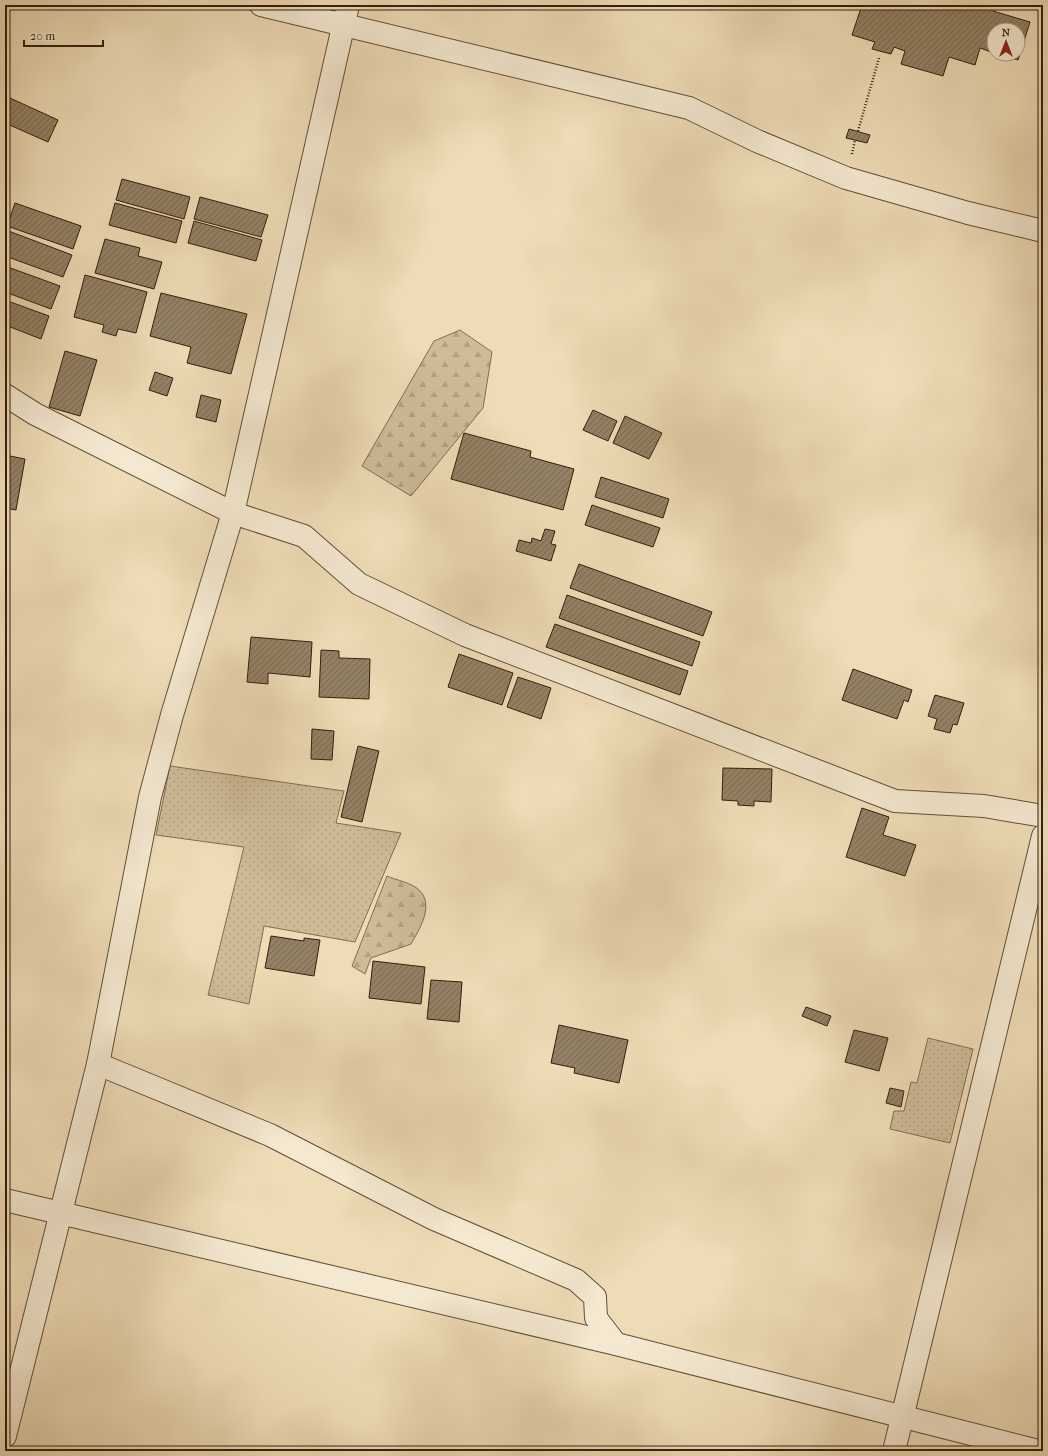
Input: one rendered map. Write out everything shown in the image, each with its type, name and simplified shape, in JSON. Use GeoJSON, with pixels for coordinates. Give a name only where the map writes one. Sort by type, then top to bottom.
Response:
{"type":"FeatureCollection","features":[{"type":"Feature","properties":{"kind":"street"},"geometry":{"type":"LineString","coordinates":[[261,5],[346,15],[689,108],[757,141],[846,178],[968,213],[1043,231]]}},
{"type":"Feature","properties":{"kind":"street"},"geometry":{"type":"LineString","coordinates":[[5,1436],[98,1064],[150,797],[172,715],[233,513],[346,15]]}},
{"type":"Feature","properties":{"kind":"street"},"geometry":{"type":"LineString","coordinates":[[5,395],[35,414],[233,513],[304,536],[359,584],[465,635],[895,801],[984,806],[1043,816]]}},
{"type":"Feature","properties":{"kind":"street"},"geometry":{"type":"LineString","coordinates":[[894,1451],[1043,836]]}},
{"type":"Feature","properties":{"kind":"street"},"geometry":{"type":"LineString","coordinates":[[98,1064],[270,1135],[434,1219],[576,1280],[595,1297],[596,1318],[616,1344]]}},
{"type":"Feature","properties":{"kind":"street"},"geometry":{"type":"LineString","coordinates":[[5,1200],[616,1344],[1038,1451]]}},
{"type":"Feature","properties":{"kind":"path"},"geometry":{"type":"LineString","coordinates":[[858,131],[879,58]]}},
{"type":"Feature","properties":{"kind":"green space"},"geometry":{"type":"Polygon","coordinates":[[[460,330],[492,352],[483,408],[411,496],[362,466],[434,341],[460,330]]]}},
{"type":"Feature","properties":{"kind":"green space"},"geometry":{"type":"Polygon","coordinates":[[[170,766],[344,791],[336,823],[401,833],[355,942],[264,926],[249,1004],[208,995],[244,847],[156,835],[170,766]]]}},
{"type":"Feature","properties":{"kind":"green space"},"geometry":{"type":"Polygon","coordinates":[[[387,876],[419,890],[424,896],[426,910],[418,932],[411,944],[371,958],[365,974],[352,966],[387,876]]]}},
{"type":"Feature","properties":{"kind":"green space"},"geometry":{"type":"Polygon","coordinates":[[[928,1038],[973,1049],[950,1143],[890,1129],[894,1111],[904,1111],[911,1082],[917,1083],[928,1038]]]}},
{"type":"Feature","properties":{"kind":"building"},"geometry":{"type":"Polygon","coordinates":[[[862,5],[995,5],[993,11],[1030,22],[1026,35],[1026,22],[986,22],[986,50],[980,48],[975,65],[949,57],[943,76],[901,64],[905,51],[894,47],[891,54],[872,49],[875,42],[852,35],[862,5]]]}},
{"type":"Feature","properties":{"kind":"building"},"geometry":{"type":"Polygon","coordinates":[[[10,98],[58,120],[48,142],[5,123],[5,109],[10,98]]]}},
{"type":"Feature","properties":{"kind":"building"},"geometry":{"type":"Polygon","coordinates":[[[849,129],[870,135],[867,143],[846,138],[849,129]]]}},
{"type":"Feature","properties":{"kind":"building"},"geometry":{"type":"Polygon","coordinates":[[[122,179],[190,197],[184,219],[116,200],[122,179]]]}},
{"type":"Feature","properties":{"kind":"building"},"geometry":{"type":"Polygon","coordinates":[[[200,197],[268,215],[261,237],[194,219],[200,197]]]}},
{"type":"Feature","properties":{"kind":"building"},"geometry":{"type":"Polygon","coordinates":[[[15,203],[81,226],[73,249],[7,226],[15,203]]]}},
{"type":"Feature","properties":{"kind":"building"},"geometry":{"type":"Polygon","coordinates":[[[115,203],[182,221],[176,243],[109,225],[115,203]]]}},
{"type":"Feature","properties":{"kind":"building"},"geometry":{"type":"Polygon","coordinates":[[[194,221],[262,240],[256,261],[188,243],[194,221]]]}},
{"type":"Feature","properties":{"kind":"building"},"geometry":{"type":"Polygon","coordinates":[[[6,230],[72,255],[63,277],[5,256],[6,230]]]}},
{"type":"Feature","properties":{"kind":"building"},"geometry":{"type":"Polygon","coordinates":[[[105,239],[140,248],[138,256],[162,262],[154,289],[95,273],[105,239]]]}},
{"type":"Feature","properties":{"kind":"building"},"geometry":{"type":"Polygon","coordinates":[[[5,266],[60,286],[51,309],[5,292],[5,266]]]}},
{"type":"Feature","properties":{"kind":"building"},"geometry":{"type":"Polygon","coordinates":[[[85,275],[147,292],[136,333],[118,329],[116,336],[102,332],[104,325],[74,317],[85,275]]]}},
{"type":"Feature","properties":{"kind":"building"},"geometry":{"type":"Polygon","coordinates":[[[161,293],[247,314],[231,374],[187,363],[191,347],[150,336],[161,293]]]}},
{"type":"Feature","properties":{"kind":"building"},"geometry":{"type":"Polygon","coordinates":[[[5,300],[49,316],[41,339],[5,325],[5,300]]]}},
{"type":"Feature","properties":{"kind":"building"},"geometry":{"type":"Polygon","coordinates":[[[65,351],[97,360],[80,416],[49,407],[65,351]]]}},
{"type":"Feature","properties":{"kind":"building"},"geometry":{"type":"Polygon","coordinates":[[[155,372],[173,378],[167,396],[149,390],[155,372]]]}},
{"type":"Feature","properties":{"kind":"building"},"geometry":{"type":"Polygon","coordinates":[[[201,395],[221,400],[216,422],[196,417],[201,395]]]}},
{"type":"Feature","properties":{"kind":"building"},"geometry":{"type":"Polygon","coordinates":[[[593,410],[617,421],[608,441],[583,430],[593,410]]]}},
{"type":"Feature","properties":{"kind":"building"},"geometry":{"type":"Polygon","coordinates":[[[625,416],[662,433],[649,459],[613,443],[625,416]]]}},
{"type":"Feature","properties":{"kind":"building"},"geometry":{"type":"Polygon","coordinates":[[[464,433],[531,451],[530,457],[574,469],[563,510],[451,479],[464,433]]]}},
{"type":"Feature","properties":{"kind":"building"},"geometry":{"type":"Polygon","coordinates":[[[5,455],[25,459],[16,510],[5,508],[5,455]]]}},
{"type":"Feature","properties":{"kind":"building"},"geometry":{"type":"Polygon","coordinates":[[[601,477],[669,499],[663,518],[595,497],[601,477]]]}},
{"type":"Feature","properties":{"kind":"building"},"geometry":{"type":"Polygon","coordinates":[[[592,505],[660,528],[653,547],[585,525],[592,505]]]}},
{"type":"Feature","properties":{"kind":"building"},"geometry":{"type":"Polygon","coordinates":[[[545,529],[555,531],[551,544],[556,545],[551,561],[516,551],[519,540],[531,543],[532,538],[541,541],[545,529]]]}},
{"type":"Feature","properties":{"kind":"building"},"geometry":{"type":"Polygon","coordinates":[[[579,564],[712,612],[703,636],[570,588],[579,564]]]}},
{"type":"Feature","properties":{"kind":"building"},"geometry":{"type":"Polygon","coordinates":[[[567,595],[700,642],[692,666],[559,618],[567,595]]]}},
{"type":"Feature","properties":{"kind":"building"},"geometry":{"type":"Polygon","coordinates":[[[555,624],[688,671],[680,695],[546,647],[555,624]]]}},
{"type":"Feature","properties":{"kind":"building"},"geometry":{"type":"Polygon","coordinates":[[[251,637],[312,642],[310,677],[268,673],[268,684],[247,682],[251,637]]]}},
{"type":"Feature","properties":{"kind":"building"},"geometry":{"type":"Polygon","coordinates":[[[321,650],[339,651],[339,658],[370,659],[369,699],[319,697],[321,650]]]}},
{"type":"Feature","properties":{"kind":"building"},"geometry":{"type":"Polygon","coordinates":[[[459,654],[513,673],[502,705],[448,687],[459,654]]]}},
{"type":"Feature","properties":{"kind":"building"},"geometry":{"type":"Polygon","coordinates":[[[853,669],[912,690],[908,702],[904,700],[897,719],[842,700],[853,669]]]}},
{"type":"Feature","properties":{"kind":"building"},"geometry":{"type":"Polygon","coordinates":[[[518,677],[551,688],[541,719],[507,707],[518,677]]]}},
{"type":"Feature","properties":{"kind":"building"},"geometry":{"type":"Polygon","coordinates":[[[935,695],[964,703],[957,725],[953,724],[950,733],[934,729],[937,719],[928,716],[935,695]]]}},
{"type":"Feature","properties":{"kind":"building"},"geometry":{"type":"Polygon","coordinates":[[[312,729],[334,731],[332,760],[311,759],[312,729]]]}},
{"type":"Feature","properties":{"kind":"building"},"geometry":{"type":"Polygon","coordinates":[[[358,746],[379,751],[362,822],[341,817],[358,746]]]}},
{"type":"Feature","properties":{"kind":"building"},"geometry":{"type":"Polygon","coordinates":[[[723,768],[772,769],[771,802],[754,801],[754,806],[738,805],[738,801],[722,800],[723,768]]]}},
{"type":"Feature","properties":{"kind":"building"},"geometry":{"type":"Polygon","coordinates":[[[862,808],[889,817],[883,835],[916,845],[905,876],[846,857],[862,808]]]}},
{"type":"Feature","properties":{"kind":"building"},"geometry":{"type":"Polygon","coordinates":[[[271,936],[304,941],[304,938],[320,940],[314,976],[265,968],[271,936]]]}},
{"type":"Feature","properties":{"kind":"building"},"geometry":{"type":"Polygon","coordinates":[[[373,961],[425,967],[421,1004],[369,998],[373,961]]]}},
{"type":"Feature","properties":{"kind":"building"},"geometry":{"type":"Polygon","coordinates":[[[431,980],[462,982],[459,1022],[427,1019],[431,980]]]}},
{"type":"Feature","properties":{"kind":"building"},"geometry":{"type":"Polygon","coordinates":[[[806,1007],[831,1016],[827,1026],[802,1016],[806,1007]]]}},
{"type":"Feature","properties":{"kind":"building"},"geometry":{"type":"Polygon","coordinates":[[[559,1025],[628,1040],[619,1083],[574,1073],[575,1068],[551,1063],[559,1025]]]}},
{"type":"Feature","properties":{"kind":"building"},"geometry":{"type":"Polygon","coordinates":[[[854,1030],[888,1038],[879,1071],[845,1062],[854,1030]]]}},
{"type":"Feature","properties":{"kind":"building"},"geometry":{"type":"Polygon","coordinates":[[[890,1088],[904,1091],[901,1107],[886,1103],[890,1088]]]}}]}
